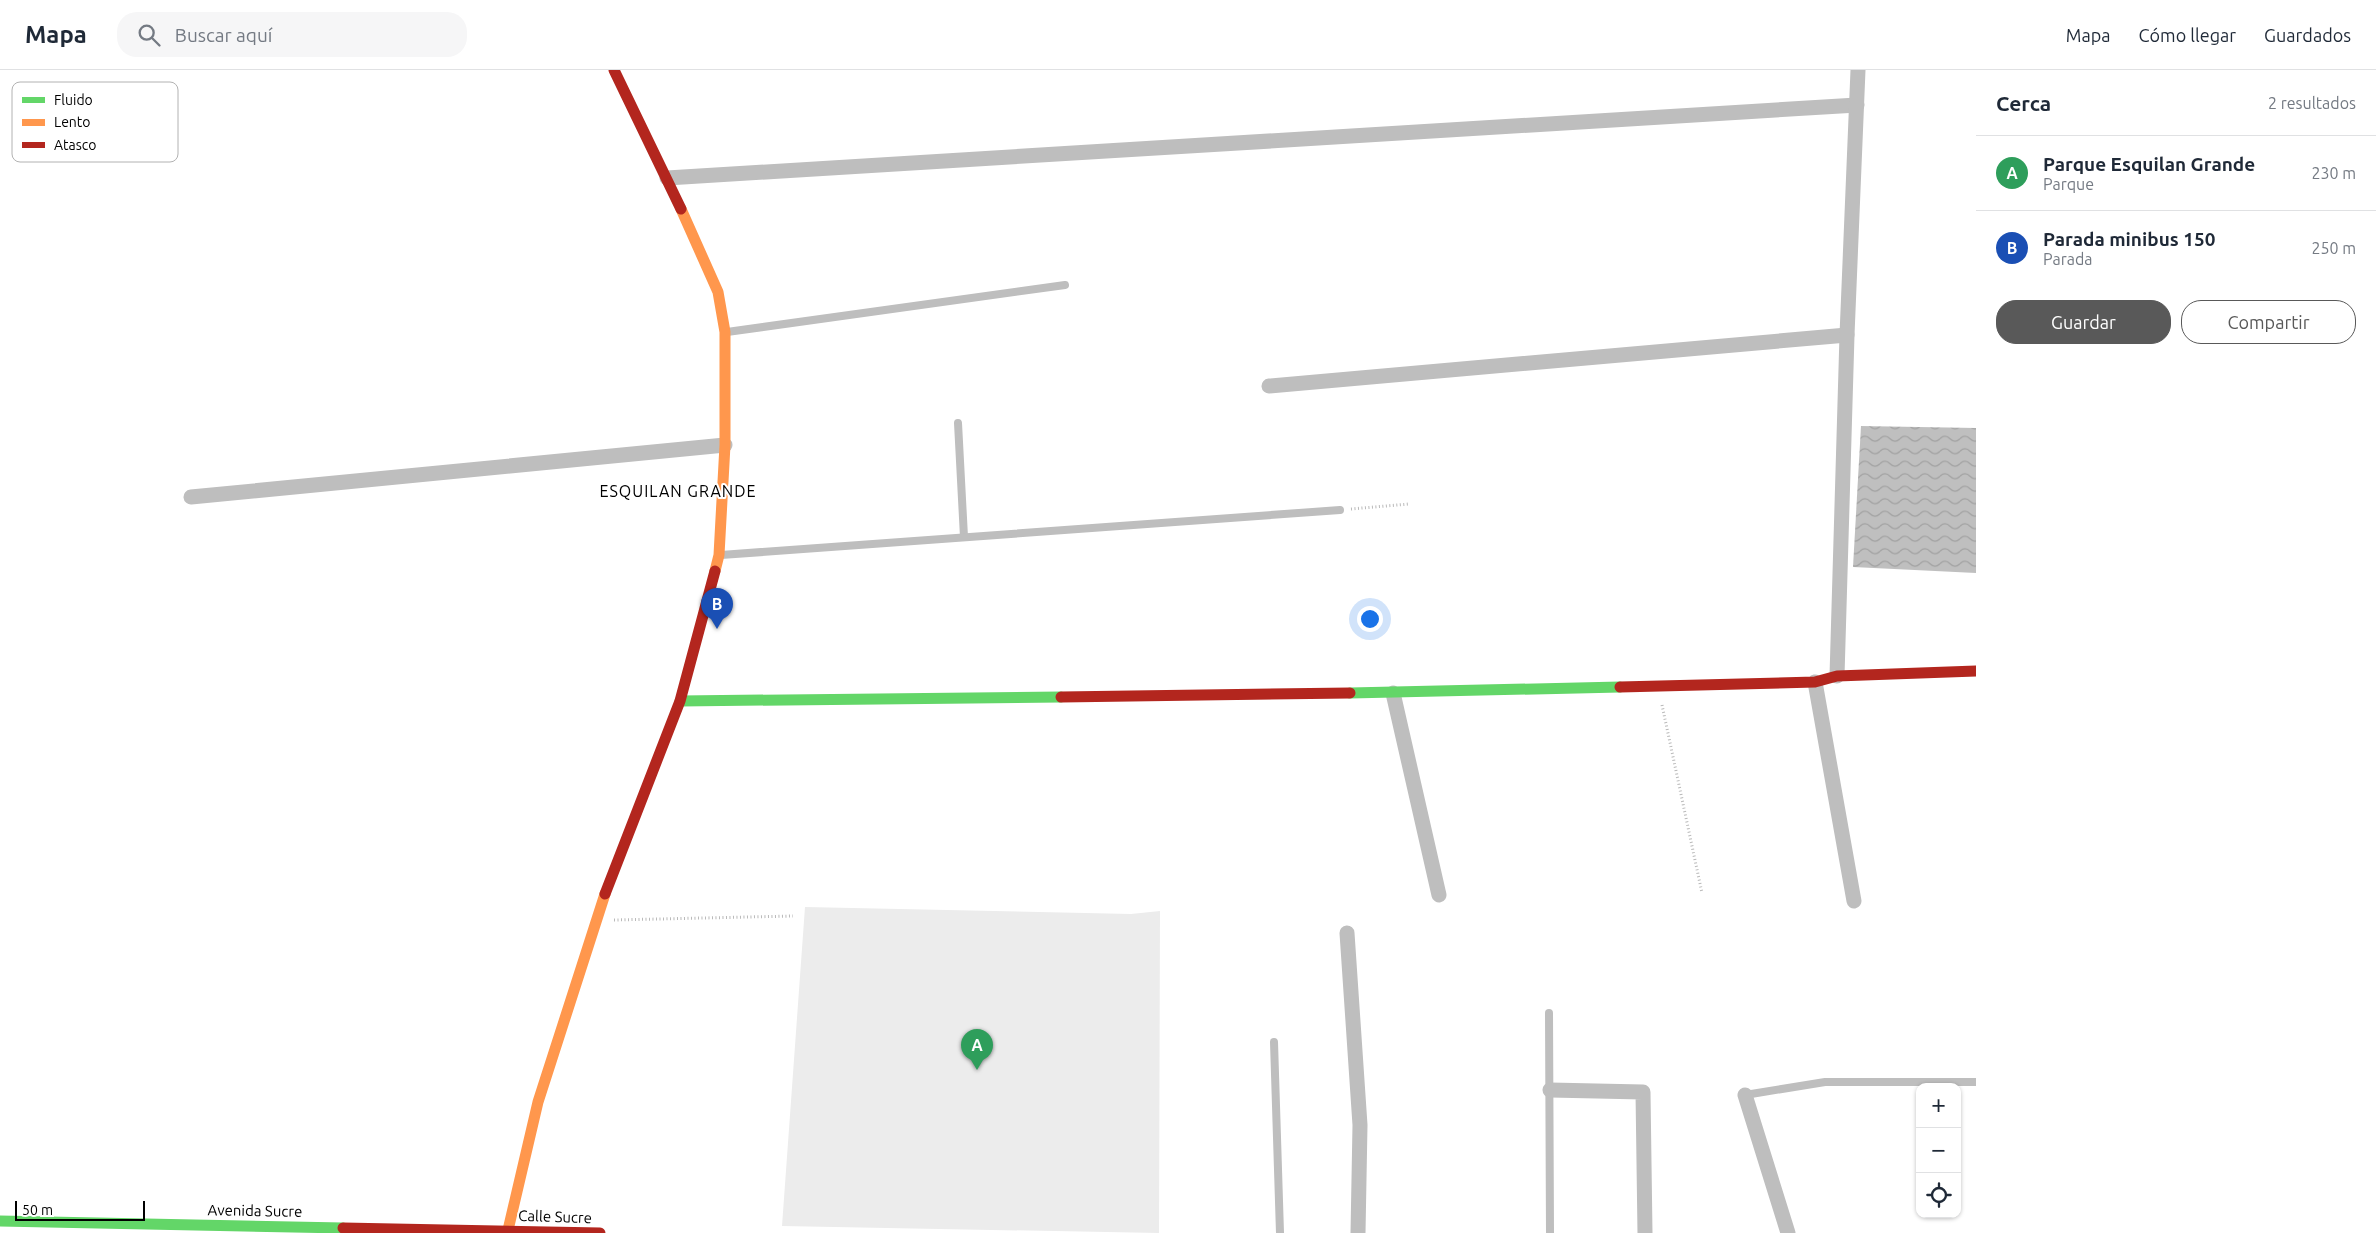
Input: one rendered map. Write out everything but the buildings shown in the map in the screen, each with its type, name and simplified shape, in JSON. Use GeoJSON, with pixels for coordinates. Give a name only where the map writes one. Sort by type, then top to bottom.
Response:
{"type":"FeatureCollection","features":[{"type":"Feature","properties":{"kind":"street"},"geometry":{"type":"LineString","coordinates":[[508,1232],[538,1102],[596,921],[680,701],[719,555],[725,445],[725,332],[718,292],[667,178],[614,70]]}},
{"type":"Feature","properties":{"kind":"street"},"geometry":{"type":"LineString","coordinates":[[1837,676],[1847,335],[1858,70]]}},
{"type":"Feature","properties":{"kind":"street"},"geometry":{"type":"LineString","coordinates":[[667,178],[1857,105]]}},
{"type":"Feature","properties":{"kind":"street"},"geometry":{"type":"LineString","coordinates":[[1269,386],[1847,335]]}},
{"type":"Feature","properties":{"kind":"street"},"geometry":{"type":"LineString","coordinates":[[191,497],[725,445]]}},
{"type":"Feature","properties":{"kind":"street"},"geometry":{"type":"LineString","coordinates":[[680,701],[1393,693],[1815,682],[1837,676],[1976,671]]}},
{"type":"Feature","properties":{"kind":"street"},"geometry":{"type":"LineString","coordinates":[[1815,682],[1854,901]]}},
{"type":"Feature","properties":{"kind":"street"},"geometry":{"type":"LineString","coordinates":[[1393,693],[1439,895]]}},
{"type":"Feature","properties":{"kind":"street"},"geometry":{"type":"LineString","coordinates":[[1347,933],[1360,1125],[1358,1233]]}},
{"type":"Feature","properties":{"kind":"street"},"geometry":{"type":"LineString","coordinates":[[1550,1090],[1643,1092],[1645,1233]]}},
{"type":"Feature","properties":{"kind":"street"},"geometry":{"type":"LineString","coordinates":[[1744,1095],[1788,1233]]}},
{"type":"Feature","properties":{"kind":"street","name":"Avenida Sucre"},"geometry":{"type":"LineString","coordinates":[[0,1221],[508,1232]]}},
{"type":"Feature","properties":{"kind":"street","name":"Calle Sucre"},"geometry":{"type":"LineString","coordinates":[[508,1232],[600,1233]]}},
{"type":"Feature","properties":{"kind":"lane"},"geometry":{"type":"LineString","coordinates":[[725,332],[1064,285]]}},
{"type":"Feature","properties":{"kind":"lane"},"geometry":{"type":"LineString","coordinates":[[958,423],[964,538]]}},
{"type":"Feature","properties":{"kind":"lane"},"geometry":{"type":"LineString","coordinates":[[719,555],[1340,510]]}},
{"type":"Feature","properties":{"kind":"lane"},"geometry":{"type":"LineString","coordinates":[[1549,1013],[1550,1233]]}},
{"type":"Feature","properties":{"kind":"lane"},"geometry":{"type":"LineString","coordinates":[[1274,1042],[1280,1233]]}},
{"type":"Feature","properties":{"kind":"lane"},"geometry":{"type":"LineString","coordinates":[[1744,1095],[1825,1082],[1976,1082]]}},
{"type":"Feature","properties":{"kind":"path"},"geometry":{"type":"LineString","coordinates":[[1340,510],[1409,504]]}},
{"type":"Feature","properties":{"kind":"path"},"geometry":{"type":"LineString","coordinates":[[1657,685],[1702,893]]}},
{"type":"Feature","properties":{"kind":"path"},"geometry":{"type":"LineString","coordinates":[[596,921],[793,916]]}},
{"type":"Feature","properties":{"kind":"shaded area"},"geometry":{"type":"Polygon","coordinates":[[[805,907],[1131,914],[1160,911],[1159,1233],[782,1226],[805,907]]]}},
{"type":"Feature","properties":{"kind":"water"},"geometry":{"type":"Polygon","coordinates":[[[1861,426],[1976,428],[1976,573],[1853,567],[1861,426]]]}},
{"type":"Feature","properties":{"kind":"traffic: fast"},"geometry":{"type":"LineString","coordinates":[[1350,693],[1620,687]]}},
{"type":"Feature","properties":{"kind":"traffic: fast"},"geometry":{"type":"LineString","coordinates":[[680,701],[1061,697]]}},
{"type":"Feature","properties":{"kind":"traffic: fast"},"geometry":{"type":"LineString","coordinates":[[0,1221],[343,1228]]}},
{"type":"Feature","properties":{"kind":"traffic: slow"},"geometry":{"type":"LineString","coordinates":[[681,209],[718,292],[725,332],[725,445],[719,555],[715,571]]}},
{"type":"Feature","properties":{"kind":"traffic: slow"},"geometry":{"type":"LineString","coordinates":[[508,1230],[538,1102],[605,894]]}},
{"type":"Feature","properties":{"kind":"traffic: jam"},"geometry":{"type":"LineString","coordinates":[[614,70],[681,209]]}},
{"type":"Feature","properties":{"kind":"traffic: jam"},"geometry":{"type":"LineString","coordinates":[[605,894],[680,701],[715,571]]}},
{"type":"Feature","properties":{"kind":"traffic: jam"},"geometry":{"type":"LineString","coordinates":[[1620,687],[1815,682],[1837,676],[1976,671]]}},
{"type":"Feature","properties":{"kind":"traffic: jam"},"geometry":{"type":"LineString","coordinates":[[1061,697],[1350,693]]}},
{"type":"Feature","properties":{"kind":"traffic: jam"},"geometry":{"type":"LineString","coordinates":[[343,1228],[600,1233]]}},
{"type":"Feature","properties":{"kind":"place","name":"Parada minibus 150"},"geometry":{"type":"Point","coordinates":[717,629]}},
{"type":"Feature","properties":{"kind":"place","name":"Parque Esquilan Grande"},"geometry":{"type":"Point","coordinates":[977,1070]}},
{"type":"Feature","properties":{"kind":"district","name":"ESQUILAN GRANDE"},"geometry":{"type":"Point","coordinates":[678,491]}}]}
